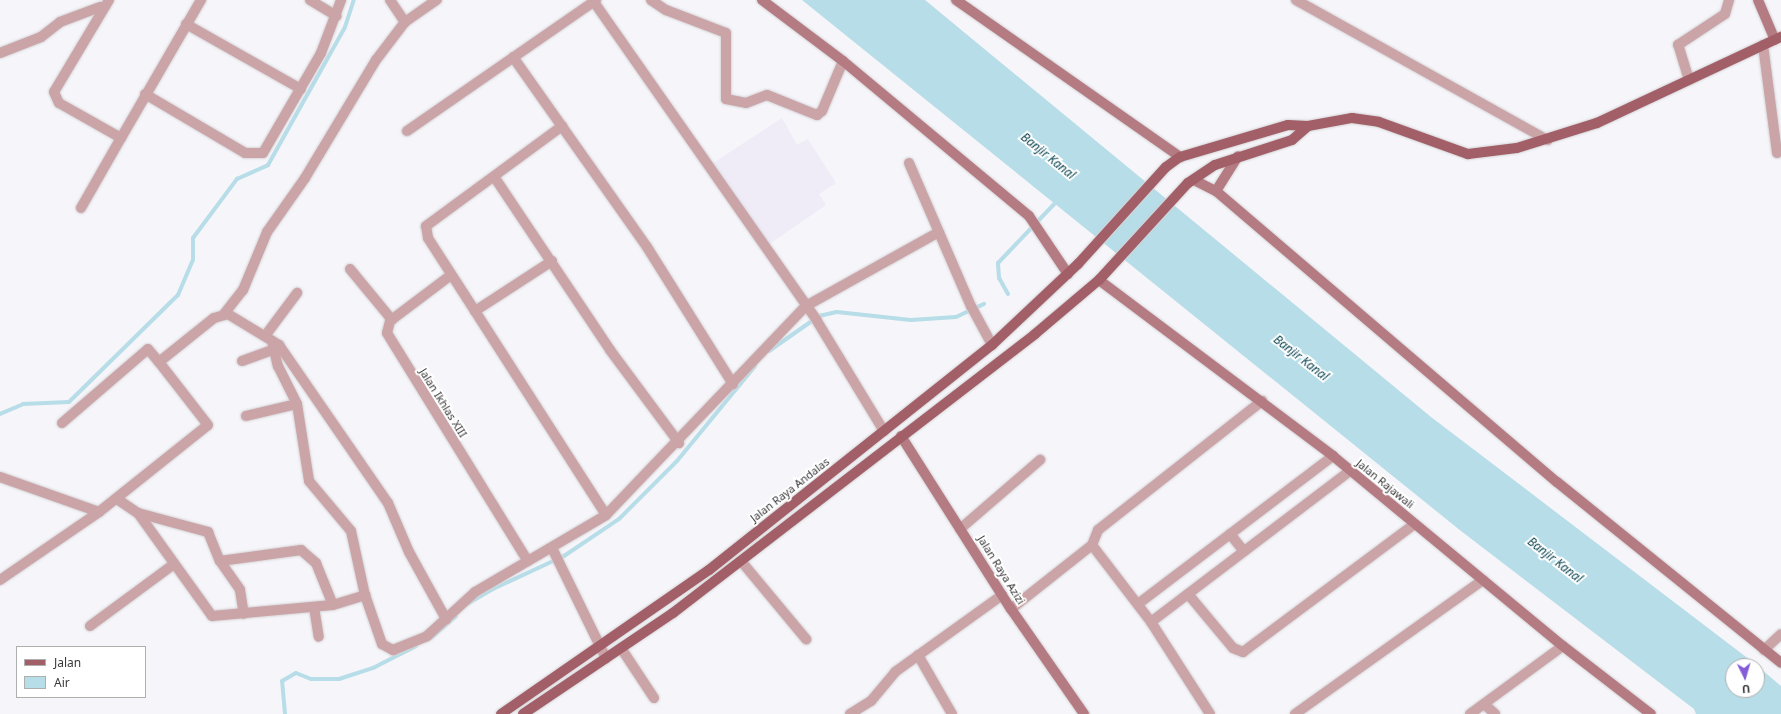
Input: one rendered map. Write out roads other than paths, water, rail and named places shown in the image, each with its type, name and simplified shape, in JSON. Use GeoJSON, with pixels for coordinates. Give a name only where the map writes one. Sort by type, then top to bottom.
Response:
{"type":"FeatureCollection","features":[{"type":"Feature","properties":{"kind":"main road"},"geometry":{"type":"LineString","coordinates":[[522,714],[621,648],[741,561],[1002,358],[1102,277],[1191,181],[1215,165],[1238,156],[1292,140],[1308,126],[1338,119],[1365,119],[1468,154],[1548,140],[1597,123],[1778,39]]}},
{"type":"Feature","properties":{"kind":"main road","name":"Jalan Raya Andalas"},"geometry":{"type":"LineString","coordinates":[[500,714],[668,601],[992,345],[1078,264],[1166,167],[1180,157],[1288,125],[1308,126]]}},
{"type":"Feature","properties":{"kind":"main road"},"geometry":{"type":"LineString","coordinates":[[992,345],[1002,358]]}},
{"type":"Feature","properties":{"kind":"main road"},"geometry":{"type":"LineString","coordinates":[[798,499],[806,510]]}},
{"type":"Feature","properties":{"kind":"street"},"geometry":{"type":"LineString","coordinates":[[0,53],[41,36],[60,22],[99,6],[109,0]]}},
{"type":"Feature","properties":{"kind":"street"},"geometry":{"type":"LineString","coordinates":[[81,208],[145,94],[201,0]]}},
{"type":"Feature","properties":{"kind":"street"},"geometry":{"type":"LineString","coordinates":[[310,0],[337,16]]}},
{"type":"Feature","properties":{"kind":"street"},"geometry":{"type":"LineString","coordinates":[[145,94],[245,153],[257,155],[267,149],[301,89],[337,16],[341,0]]}},
{"type":"Feature","properties":{"kind":"street"},"geometry":{"type":"LineString","coordinates":[[390,0],[405,22]]}},
{"type":"Feature","properties":{"kind":"street"},"geometry":{"type":"LineString","coordinates":[[159,362],[224,314],[243,290],[267,232],[305,178],[376,60],[405,22],[437,0]]}},
{"type":"Feature","properties":{"kind":"street"},"geometry":{"type":"LineString","coordinates":[[650,0],[666,10],[726,33],[726,99],[746,103],[767,95],[817,115],[822,111],[843,61]]}},
{"type":"Feature","properties":{"kind":"street"},"geometry":{"type":"LineString","coordinates":[[762,0],[843,61],[1029,216],[1041,230],[1068,274]]}},
{"type":"Feature","properties":{"kind":"street"},"geometry":{"type":"LineString","coordinates":[[1296,0],[1548,140]]}},
{"type":"Feature","properties":{"kind":"street"},"geometry":{"type":"LineString","coordinates":[[1690,80],[1678,45],[1725,14],[1729,0]]}},
{"type":"Feature","properties":{"kind":"street"},"geometry":{"type":"LineString","coordinates":[[1758,0],[1778,39]]}},
{"type":"Feature","properties":{"kind":"street"},"geometry":{"type":"LineString","coordinates":[[407,131],[595,1],[817,321],[884,431]]}},
{"type":"Feature","properties":{"kind":"street"},"geometry":{"type":"LineString","coordinates":[[961,2],[1180,157]]}},
{"type":"Feature","properties":{"kind":"street"},"geometry":{"type":"LineString","coordinates":[[99,6],[54,94],[59,103],[121,138]]}},
{"type":"Feature","properties":{"kind":"street"},"geometry":{"type":"LineString","coordinates":[[186,24],[301,89]]}},
{"type":"Feature","properties":{"kind":"street"},"geometry":{"type":"LineString","coordinates":[[1763,45],[1777,138],[1777,153]]}},
{"type":"Feature","properties":{"kind":"street"},"geometry":{"type":"LineString","coordinates":[[513,57],[647,247],[734,384]]}},
{"type":"Feature","properties":{"kind":"street"},"geometry":{"type":"LineString","coordinates":[[562,126],[495,178],[426,226],[425,234],[606,516]]}},
{"type":"Feature","properties":{"kind":"street"},"geometry":{"type":"LineString","coordinates":[[1216,191],[1238,156]]}},
{"type":"Feature","properties":{"kind":"street"},"geometry":{"type":"LineString","coordinates":[[909,163],[971,306],[979,318],[992,345]]}},
{"type":"Feature","properties":{"kind":"street"},"geometry":{"type":"LineString","coordinates":[[495,178],[552,261],[610,350],[679,443]]}},
{"type":"Feature","properties":{"kind":"street"},"geometry":{"type":"LineString","coordinates":[[1191,181],[1216,191],[1557,482],[1781,663]]}},
{"type":"Feature","properties":{"kind":"street"},"geometry":{"type":"LineString","coordinates":[[270,342],[297,404],[307,477],[315,491],[351,531],[365,596],[382,644],[389,650],[427,636],[475,592],[528,561],[554,551],[606,516],[679,443],[734,384],[808,309],[939,232]]}},
{"type":"Feature","properties":{"kind":"street"},"geometry":{"type":"LineString","coordinates":[[475,311],[552,261]]}},
{"type":"Feature","properties":{"kind":"street"},"geometry":{"type":"LineString","coordinates":[[350,269],[392,320],[451,275]]}},
{"type":"Feature","properties":{"kind":"street","name":"Jalan Rajawali"},"geometry":{"type":"LineString","coordinates":[[1102,277],[1333,456],[1563,646],[1650,714]]}},
{"type":"Feature","properties":{"kind":"street"},"geometry":{"type":"LineString","coordinates":[[242,361],[270,342],[297,293]]}},
{"type":"Feature","properties":{"kind":"street"},"geometry":{"type":"LineString","coordinates":[[224,314],[235,316],[270,342],[279,345],[385,498],[409,552],[446,618]]}},
{"type":"Feature","properties":{"kind":"street","name":"Jalan Ikhlas XIII"},"geometry":{"type":"LineString","coordinates":[[392,320],[387,330],[389,340],[528,561]]}},
{"type":"Feature","properties":{"kind":"street"},"geometry":{"type":"LineString","coordinates":[[0,580],[99,512],[208,425],[148,349],[62,423]]}},
{"type":"Feature","properties":{"kind":"street"},"geometry":{"type":"LineString","coordinates":[[1011,609],[1092,545],[1098,530],[1262,401]]}},
{"type":"Feature","properties":{"kind":"street"},"geometry":{"type":"LineString","coordinates":[[246,416],[297,404]]}},
{"type":"Feature","properties":{"kind":"street","name":"Jalan Raya Azizi"},"geometry":{"type":"LineString","coordinates":[[901,436],[1011,609],[1084,714]]}},
{"type":"Feature","properties":{"kind":"street"},"geometry":{"type":"LineString","coordinates":[[1138,604],[1333,456]]}},
{"type":"Feature","properties":{"kind":"street"},"geometry":{"type":"LineString","coordinates":[[960,528],[1040,460]]}},
{"type":"Feature","properties":{"kind":"street"},"geometry":{"type":"LineString","coordinates":[[1151,622],[1350,471]]}},
{"type":"Feature","properties":{"kind":"street"},"geometry":{"type":"LineString","coordinates":[[0,477],[99,512]]}},
{"type":"Feature","properties":{"kind":"street"},"geometry":{"type":"LineString","coordinates":[[117,498],[138,513],[209,614],[244,614],[333,605],[365,596]]}},
{"type":"Feature","properties":{"kind":"street"},"geometry":{"type":"LineString","coordinates":[[138,513],[204,530],[212,538],[220,561],[240,590],[244,614]]}},
{"type":"Feature","properties":{"kind":"street"},"geometry":{"type":"LineString","coordinates":[[1188,594],[1236,651],[1243,652],[1415,524]]}},
{"type":"Feature","properties":{"kind":"street"},"geometry":{"type":"LineString","coordinates":[[1230,534],[1244,552]]}},
{"type":"Feature","properties":{"kind":"street"},"geometry":{"type":"LineString","coordinates":[[1092,545],[1151,622],[1210,714]]}},
{"type":"Feature","properties":{"kind":"street"},"geometry":{"type":"LineString","coordinates":[[220,561],[301,550],[316,563],[333,605]]}},
{"type":"Feature","properties":{"kind":"street"},"geometry":{"type":"LineString","coordinates":[[554,551],[606,658]]}},
{"type":"Feature","properties":{"kind":"street"},"geometry":{"type":"LineString","coordinates":[[741,561],[806,639]]}},
{"type":"Feature","properties":{"kind":"street"},"geometry":{"type":"LineString","coordinates":[[90,626],[174,564]]}},
{"type":"Feature","properties":{"kind":"street"},"geometry":{"type":"LineString","coordinates":[[1295,714],[1482,580]]}},
{"type":"Feature","properties":{"kind":"street"},"geometry":{"type":"LineString","coordinates":[[850,714],[871,701],[895,672],[1002,595]]}},
{"type":"Feature","properties":{"kind":"street"},"geometry":{"type":"LineString","coordinates":[[314,607],[319,637]]}},
{"type":"Feature","properties":{"kind":"street"},"geometry":{"type":"LineString","coordinates":[[1764,650],[1781,634]]}},
{"type":"Feature","properties":{"kind":"street"},"geometry":{"type":"LineString","coordinates":[[1470,714],[1563,646]]}},
{"type":"Feature","properties":{"kind":"street"},"geometry":{"type":"LineString","coordinates":[[621,648],[654,698]]}},
{"type":"Feature","properties":{"kind":"street"},"geometry":{"type":"LineString","coordinates":[[918,655],[952,714]]}},
{"type":"Feature","properties":{"kind":"street"},"geometry":{"type":"LineString","coordinates":[[1484,704],[1495,714]]}},
{"type":"Feature","properties":{"kind":"water","name":"Banjir Kanal"},"geometry":{"type":"Polygon","coordinates":[[[802,0],[925,0],[1431,417],[1747,658],[1725,658],[1725,698],[1765,698],[1765,672],[1781,686],[1781,714],[1696,714],[1694,709],[1461,531],[802,0]]]}},
{"type":"Feature","properties":{"kind":"waterway"},"geometry":{"type":"LineString","coordinates":[[0,414],[23,404],[69,402],[178,295],[193,260],[193,238],[237,179],[268,165],[345,27],[354,0]]}},
{"type":"Feature","properties":{"kind":"waterway"},"geometry":{"type":"LineString","coordinates":[[1008,294],[999,278],[998,263],[1058,200]]}},
{"type":"Feature","properties":{"kind":"waterway"},"geometry":{"type":"LineString","coordinates":[[769,351],[819,316],[837,312],[911,320],[956,317],[984,304]]}},
{"type":"Feature","properties":{"kind":"waterway"},"geometry":{"type":"LineString","coordinates":[[467,604],[495,588],[564,556],[619,519],[677,461],[755,366]]}},
{"type":"Feature","properties":{"kind":"waterway"},"geometry":{"type":"LineString","coordinates":[[431,638],[456,616]]}},
{"type":"Feature","properties":{"kind":"waterway"},"geometry":{"type":"LineString","coordinates":[[285,714],[282,681],[296,673],[311,679],[339,679],[373,668],[416,646]]}}]}
